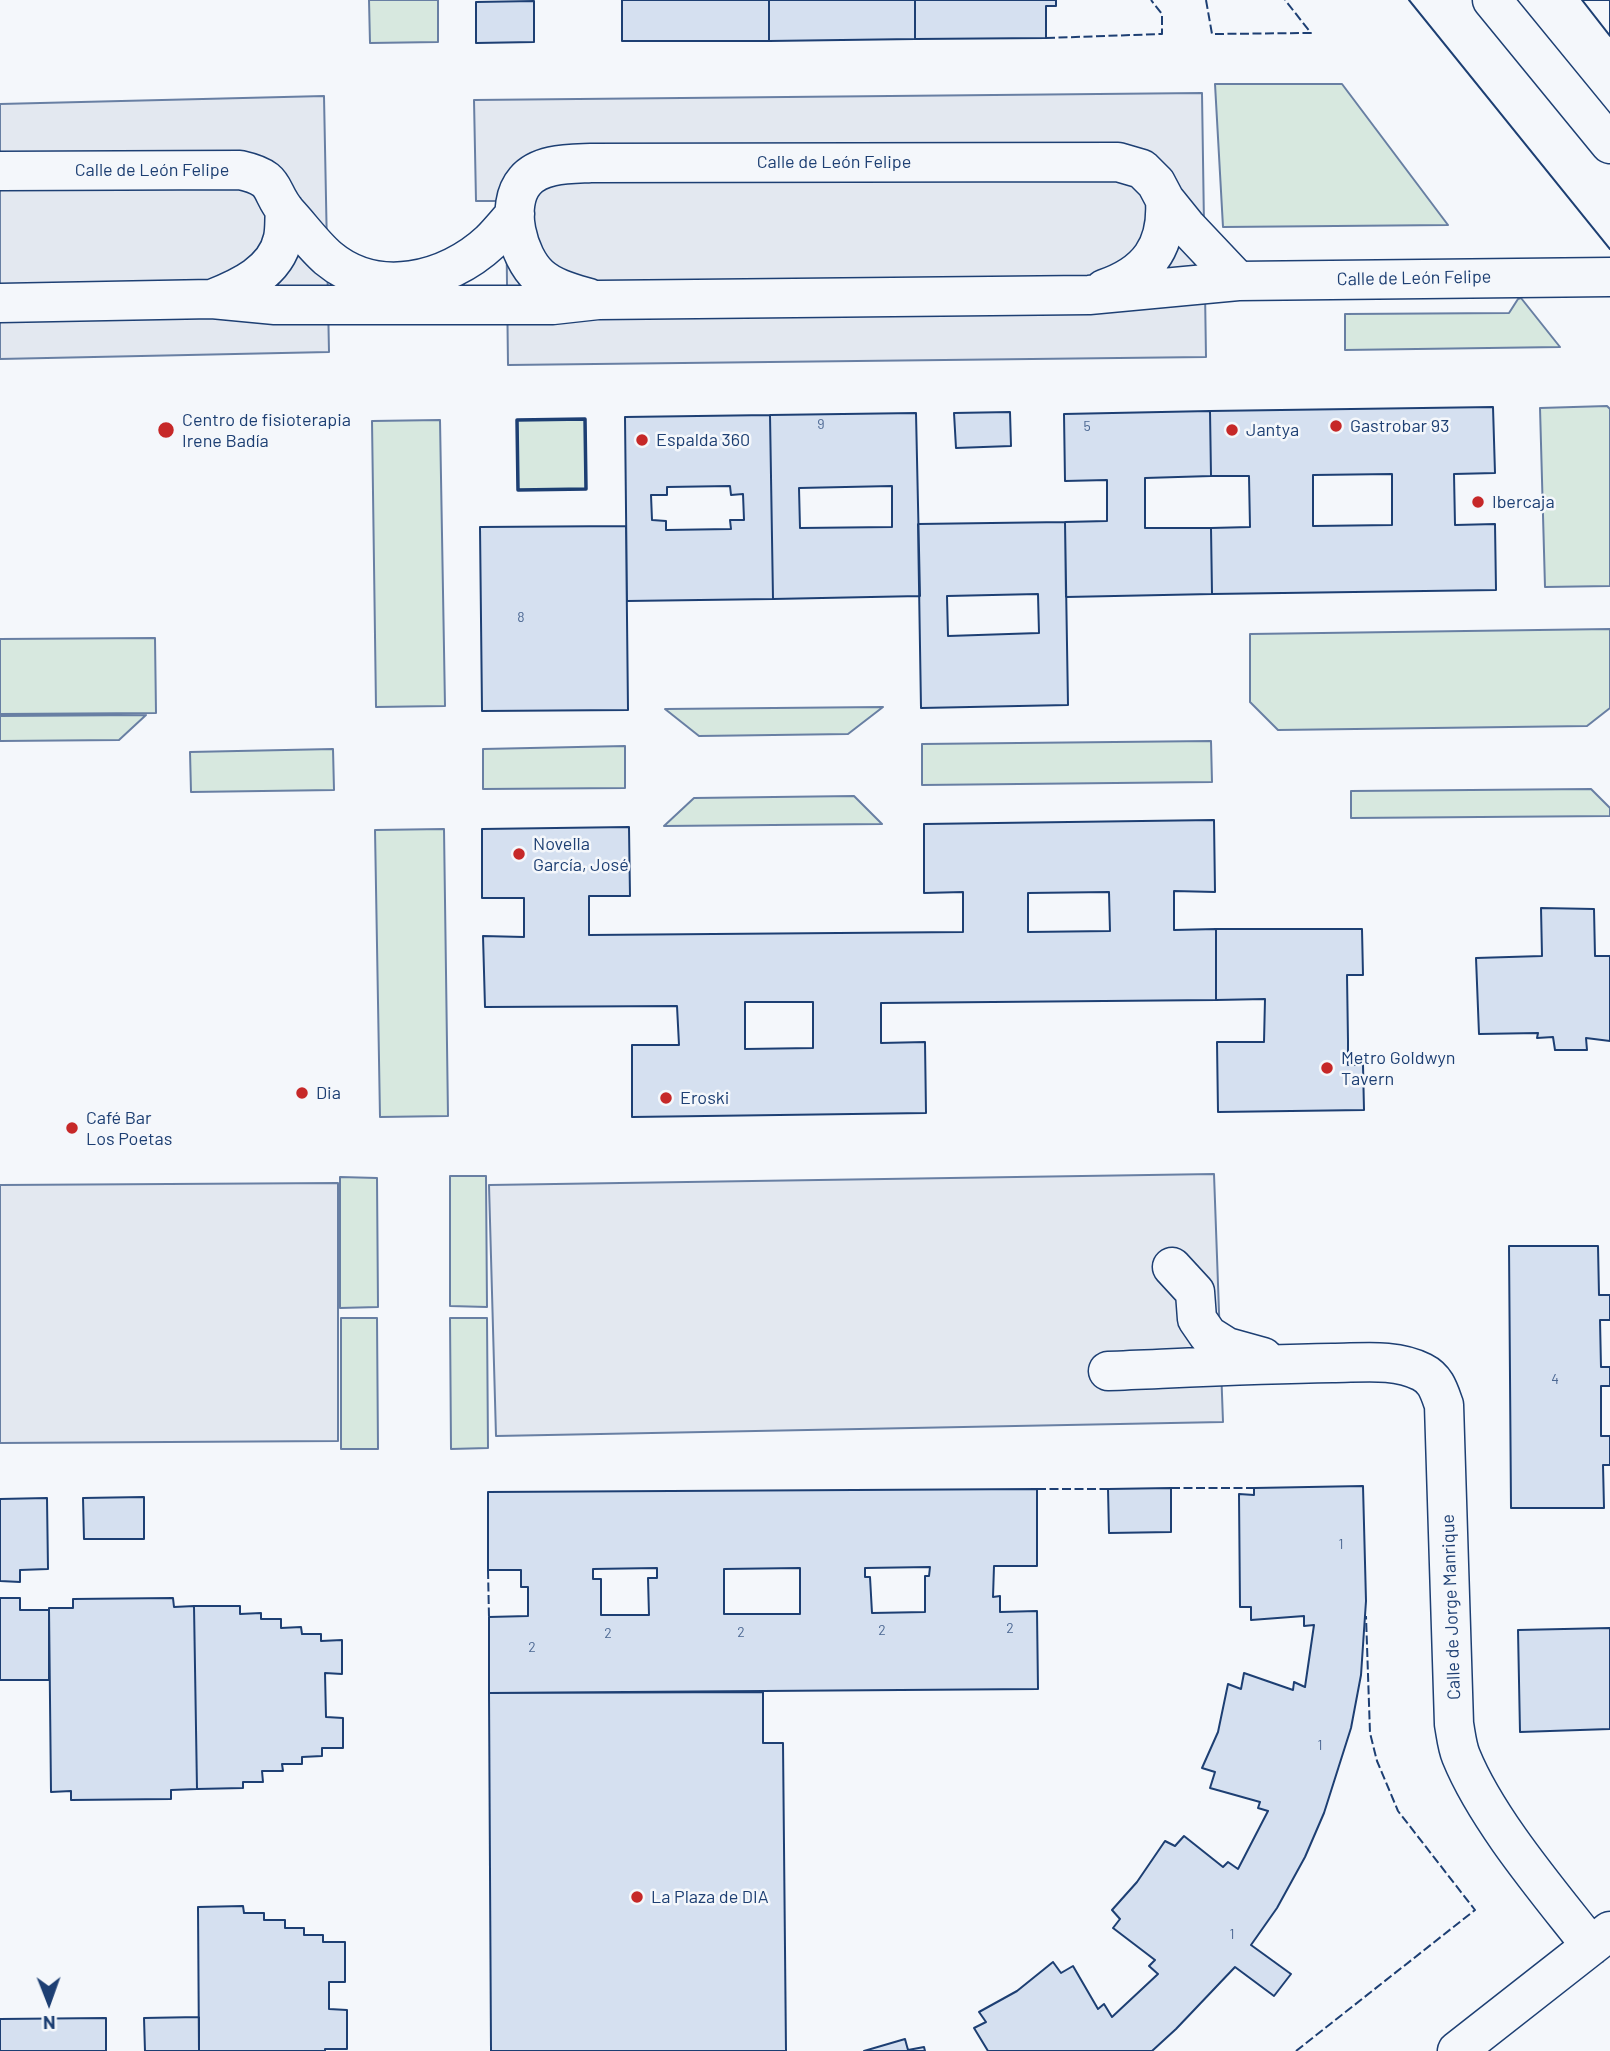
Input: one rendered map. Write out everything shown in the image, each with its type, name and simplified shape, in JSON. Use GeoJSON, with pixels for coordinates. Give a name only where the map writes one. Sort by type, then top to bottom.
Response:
{"type":"FeatureCollection","features":[{"type":"Feature","properties":{"kind":"street"},"geometry":{"type":"LineString","coordinates":[[1492,0],[1610,144]]}},
{"type":"Feature","properties":{"kind":"street","name":"Calle de León Felipe"},"geometry":{"type":"LineString","coordinates":[[598,300],[572,293],[540,276],[527,261],[519,243],[516,200],[524,181],[541,169],[591,163],[1118,162],[1142,169],[1156,183],[1165,200],[1186,226],[1238,281]]}},
{"type":"Feature","properties":{"kind":"street","name":"Calle de León Felipe"},"geometry":{"type":"LineString","coordinates":[[0,171],[240,170],[260,174],[274,188],[285,210],[328,257],[345,269],[369,279],[399,282],[426,279],[461,262],[489,242],[515,214]]}},
{"type":"Feature","properties":{"kind":"street","name":"Calle de León Felipe"},"geometry":{"type":"LineString","coordinates":[[1089,295],[1125,282],[1144,266],[1158,248],[1166,220],[1165,200]]}},
{"type":"Feature","properties":{"kind":"street","name":"Calle de León Felipe"},"geometry":{"type":"LineString","coordinates":[[212,299],[241,288],[262,272],[275,256],[283,239],[285,210]]}},
{"type":"Feature","properties":{"kind":"street","name":"Calle de León Felipe"},"geometry":{"type":"LineString","coordinates":[[0,303],[212,299],[275,305],[553,305],[598,300],[1089,295],[1238,281],[1604,273]]}},
{"type":"Feature","properties":{"kind":"street"},"geometry":{"type":"LineString","coordinates":[[1172,1267],[1195,1292],[1197,1319],[1208,1335],[1227,1348],[1286,1363]]}},
{"type":"Feature","properties":{"kind":"street"},"geometry":{"type":"LineString","coordinates":[[1108,1371],[1286,1363]]}},
{"type":"Feature","properties":{"kind":"street","name":"Calle de Jorge Manrique"},"geometry":{"type":"LineString","coordinates":[[1286,1363],[1404,1365],[1424,1373],[1437,1383],[1444,1405],[1454,1724],[1460,1753],[1470,1777],[1497,1821],[1601,1939]]}},
{"type":"Feature","properties":{"kind":"street"},"geometry":{"type":"LineString","coordinates":[[1457,2051],[1601,1939]]}},
{"type":"Feature","properties":{"kind":"shaded area"},"geometry":{"type":"Polygon","coordinates":[[[369,0],[438,0],[438,42],[370,43],[369,0]]]}},
{"type":"Feature","properties":{"kind":"shaded area"},"geometry":{"type":"Polygon","coordinates":[[[1215,84],[1342,84],[1448,225],[1223,227],[1215,84]]]}},
{"type":"Feature","properties":{"kind":"shaded area"},"geometry":{"type":"Polygon","coordinates":[[[1202,93],[1206,357],[508,365],[506,201],[476,201],[474,100],[1202,93]]]}},
{"type":"Feature","properties":{"kind":"shaded area"},"geometry":{"type":"Polygon","coordinates":[[[324,96],[329,352],[0,359],[0,104],[324,96]]]}},
{"type":"Feature","properties":{"kind":"shaded area"},"geometry":{"type":"Polygon","coordinates":[[[1521,298],[1560,347],[1345,350],[1345,314],[1509,313],[1521,298]]]}},
{"type":"Feature","properties":{"kind":"shaded area"},"geometry":{"type":"Polygon","coordinates":[[[1607,406],[1610,409],[1610,586],[1545,587],[1540,408],[1607,406]]]}},
{"type":"Feature","properties":{"kind":"shaded area"},"geometry":{"type":"Polygon","coordinates":[[[585,419],[586,489],[518,490],[517,420],[585,419]]]}},
{"type":"Feature","properties":{"kind":"shaded area"},"geometry":{"type":"Polygon","coordinates":[[[440,420],[445,706],[376,707],[372,421],[440,420]]]}},
{"type":"Feature","properties":{"kind":"shaded area"},"geometry":{"type":"Polygon","coordinates":[[[1610,629],[1610,708],[1587,726],[1278,730],[1250,702],[1250,634],[1610,629]]]}},
{"type":"Feature","properties":{"kind":"shaded area"},"geometry":{"type":"Polygon","coordinates":[[[155,638],[156,713],[0,714],[0,639],[155,638]]]}},
{"type":"Feature","properties":{"kind":"shaded area"},"geometry":{"type":"Polygon","coordinates":[[[883,707],[848,734],[699,736],[665,709],[883,707]]]}},
{"type":"Feature","properties":{"kind":"shaded area"},"geometry":{"type":"Polygon","coordinates":[[[146,715],[119,740],[0,741],[0,716],[146,715]]]}},
{"type":"Feature","properties":{"kind":"shaded area"},"geometry":{"type":"Polygon","coordinates":[[[1211,741],[1212,782],[922,785],[922,744],[1211,741]]]}},
{"type":"Feature","properties":{"kind":"shaded area"},"geometry":{"type":"Polygon","coordinates":[[[625,746],[625,788],[483,789],[483,749],[625,746]]]}},
{"type":"Feature","properties":{"kind":"shaded area"},"geometry":{"type":"Polygon","coordinates":[[[333,749],[334,790],[191,792],[190,752],[333,749]]]}},
{"type":"Feature","properties":{"kind":"shaded area"},"geometry":{"type":"Polygon","coordinates":[[[1591,789],[1610,808],[1610,816],[1351,818],[1351,791],[1591,789]]]}},
{"type":"Feature","properties":{"kind":"shaded area"},"geometry":{"type":"Polygon","coordinates":[[[854,796],[882,824],[664,826],[694,798],[854,796]]]}},
{"type":"Feature","properties":{"kind":"shaded area"},"geometry":{"type":"Polygon","coordinates":[[[444,829],[448,1116],[380,1117],[375,830],[444,829]]]}},
{"type":"Feature","properties":{"kind":"shaded area"},"geometry":{"type":"Polygon","coordinates":[[[1214,1174],[1223,1422],[496,1436],[489,1185],[1214,1174]]]}},
{"type":"Feature","properties":{"kind":"shaded area"},"geometry":{"type":"Polygon","coordinates":[[[450,1176],[486,1176],[487,1307],[450,1306],[450,1176]]]}},
{"type":"Feature","properties":{"kind":"shaded area"},"geometry":{"type":"Polygon","coordinates":[[[340,1177],[377,1178],[378,1307],[340,1308],[340,1177]]]}},
{"type":"Feature","properties":{"kind":"shaded area"},"geometry":{"type":"Polygon","coordinates":[[[338,1183],[338,1441],[0,1443],[0,1185],[338,1183]]]}},
{"type":"Feature","properties":{"kind":"shaded area"},"geometry":{"type":"Polygon","coordinates":[[[341,1318],[377,1318],[378,1449],[341,1449],[341,1318]]]}},
{"type":"Feature","properties":{"kind":"shaded area"},"geometry":{"type":"Polygon","coordinates":[[[450,1318],[487,1318],[488,1448],[451,1449],[450,1318]]]}},
{"type":"Feature","properties":{"kind":"building"},"geometry":{"type":"Polygon","coordinates":[[[622,0],[769,0],[769,41],[622,41],[622,0]]]}},
{"type":"Feature","properties":{"kind":"building"},"geometry":{"type":"Polygon","coordinates":[[[769,0],[915,0],[915,39],[769,41],[769,0]]]}},
{"type":"Feature","properties":{"kind":"building"},"geometry":{"type":"Polygon","coordinates":[[[915,0],[1056,0],[1056,6],[1046,6],[1046,38],[915,39],[915,0]]]}},
{"type":"Feature","properties":{"kind":"building"},"geometry":{"type":"Polygon","coordinates":[[[1582,0],[1610,0],[1610,36],[1582,0]]]}},
{"type":"Feature","properties":{"kind":"building"},"geometry":{"type":"Polygon","coordinates":[[[1582,0],[1610,0],[1610,36],[1582,0]]]}},
{"type":"Feature","properties":{"kind":"building"},"geometry":{"type":"Polygon","coordinates":[[[534,1],[534,42],[476,43],[476,2],[534,1]]]}},
{"type":"Feature","properties":{"kind":"building"},"geometry":{"type":"Polygon","coordinates":[[[1493,407],[1495,473],[1454,474],[1455,525],[1495,524],[1496,590],[1212,594],[1211,528],[1250,527],[1249,476],[1211,476],[1210,411],[1493,407]],[[1392,474],[1313,475],[1313,526],[1392,525],[1392,474]]]}},
{"type":"Feature","properties":{"kind":"building"},"geometry":{"type":"Polygon","coordinates":[[[1210,411],[1211,476],[1145,478],[1145,528],[1211,528],[1212,594],[1066,597],[1065,522],[1107,521],[1107,480],[1065,481],[1064,414],[1210,411]]]}},
{"type":"Feature","properties":{"kind":"building"},"geometry":{"type":"Polygon","coordinates":[[[1010,412],[1011,446],[956,448],[954,413],[1010,412]]]}},
{"type":"Feature","properties":{"kind":"building"},"geometry":{"type":"Polygon","coordinates":[[[916,413],[920,596],[773,599],[770,415],[916,413]],[[892,486],[799,488],[800,528],[892,527],[892,486]]]}},
{"type":"Feature","properties":{"kind":"building"},"geometry":{"type":"Polygon","coordinates":[[[770,415],[773,599],[627,601],[625,417],[770,415]],[[730,486],[667,487],[667,495],[651,495],[652,520],[666,521],[666,530],[731,529],[730,520],[744,520],[743,494],[731,495],[730,486]]]}},
{"type":"Feature","properties":{"kind":"building"},"geometry":{"type":"Polygon","coordinates":[[[1065,522],[1068,705],[921,708],[918,524],[1065,522]],[[1038,594],[947,596],[948,636],[1039,633],[1038,594]]]}},
{"type":"Feature","properties":{"kind":"building"},"geometry":{"type":"Polygon","coordinates":[[[626,526],[628,710],[482,711],[480,527],[626,526]]]}},
{"type":"Feature","properties":{"kind":"building"},"geometry":{"type":"Polygon","coordinates":[[[1214,820],[1215,892],[1174,891],[1174,930],[1216,929],[1216,1000],[881,1003],[881,1043],[925,1042],[926,1113],[632,1117],[632,1045],[679,1045],[677,1006],[485,1007],[483,936],[524,937],[524,898],[482,898],[482,829],[629,827],[630,896],[589,896],[589,935],[963,932],[963,892],[924,893],[924,824],[1214,820]],[[1109,892],[1028,893],[1028,932],[1110,931],[1109,892]],[[745,1002],[745,1049],[813,1048],[813,1002],[745,1002]]]}},
{"type":"Feature","properties":{"kind":"building"},"geometry":{"type":"Polygon","coordinates":[[[1541,908],[1594,909],[1595,956],[1610,956],[1610,1041],[1586,1038],[1587,1050],[1555,1050],[1553,1037],[1537,1038],[1538,1033],[1479,1034],[1476,958],[1542,956],[1541,908]]]}},
{"type":"Feature","properties":{"kind":"building"},"geometry":{"type":"Polygon","coordinates":[[[1216,929],[1362,929],[1363,975],[1347,975],[1348,1065],[1363,1065],[1364,1110],[1218,1112],[1217,1042],[1264,1042],[1265,999],[1216,1000],[1216,929]]]}},
{"type":"Feature","properties":{"kind":"building"},"geometry":{"type":"Polygon","coordinates":[[[1509,1246],[1598,1246],[1599,1295],[1610,1295],[1610,1320],[1600,1320],[1601,1367],[1610,1367],[1610,1386],[1601,1386],[1601,1436],[1610,1436],[1610,1465],[1603,1465],[1604,1508],[1511,1508],[1509,1246]]]}},
{"type":"Feature","properties":{"kind":"building"},"geometry":{"type":"Polygon","coordinates":[[[1363,1486],[1366,1601],[1361,1675],[1351,1728],[1324,1813],[1305,1857],[1277,1908],[1251,1945],[1291,1974],[1274,1996],[1235,1967],[1152,2051],[988,2051],[974,2028],[986,2022],[979,2012],[1017,1991],[1053,1962],[1061,1973],[1073,1966],[1098,2009],[1104,2004],[1112,2017],[1158,1974],[1149,1966],[1155,1960],[1113,1928],[1120,1919],[1112,1910],[1137,1882],[1165,1841],[1175,1846],[1184,1836],[1223,1867],[1228,1862],[1238,1869],[1268,1811],[1258,1808],[1260,1802],[1210,1788],[1215,1772],[1202,1768],[1218,1732],[1228,1684],[1241,1689],[1244,1673],[1293,1690],[1294,1682],[1305,1687],[1314,1625],[1304,1626],[1304,1616],[1251,1620],[1251,1607],[1240,1607],[1239,1494],[1254,1495],[1254,1488],[1363,1486]]]}},
{"type":"Feature","properties":{"kind":"building"},"geometry":{"type":"Polygon","coordinates":[[[1171,1488],[1171,1532],[1109,1533],[1108,1489],[1171,1488]]]}},
{"type":"Feature","properties":{"kind":"building"},"geometry":{"type":"Polygon","coordinates":[[[1037,1489],[1037,1566],[994,1566],[993,1597],[1000,1596],[1000,1612],[1037,1611],[1038,1689],[489,1693],[489,1617],[528,1616],[528,1587],[521,1587],[521,1570],[488,1570],[488,1492],[1037,1489]],[[930,1567],[865,1568],[865,1577],[870,1577],[872,1613],[925,1612],[925,1576],[929,1576],[930,1567]],[[657,1568],[593,1569],[593,1579],[601,1579],[601,1615],[649,1615],[648,1578],[657,1578],[657,1568]],[[800,1568],[724,1569],[724,1614],[800,1614],[800,1568]]]}},
{"type":"Feature","properties":{"kind":"building"},"geometry":{"type":"Polygon","coordinates":[[[144,1497],[144,1539],[84,1539],[83,1498],[144,1497]]]}},
{"type":"Feature","properties":{"kind":"building"},"geometry":{"type":"Polygon","coordinates":[[[47,1498],[48,1569],[20,1570],[20,1582],[0,1581],[0,1499],[47,1498]]]}},
{"type":"Feature","properties":{"kind":"building"},"geometry":{"type":"Polygon","coordinates":[[[0,1598],[20,1598],[20,1610],[49,1610],[49,1680],[0,1680],[0,1598]]]}},
{"type":"Feature","properties":{"kind":"building"},"geometry":{"type":"Polygon","coordinates":[[[173,1598],[174,1607],[194,1606],[197,1789],[171,1790],[171,1799],[71,1800],[71,1791],[51,1792],[49,1608],[73,1608],[73,1599],[173,1598]]]}},
{"type":"Feature","properties":{"kind":"building"},"geometry":{"type":"Polygon","coordinates":[[[194,1606],[240,1606],[240,1614],[261,1613],[261,1619],[281,1619],[281,1628],[301,1627],[302,1634],[321,1634],[321,1641],[342,1640],[342,1674],[325,1673],[326,1717],[343,1718],[343,1748],[322,1748],[322,1756],[302,1757],[302,1764],[282,1764],[283,1771],[262,1771],[263,1782],[243,1782],[243,1788],[197,1789],[194,1606]]]}},
{"type":"Feature","properties":{"kind":"building"},"geometry":{"type":"Polygon","coordinates":[[[1610,1628],[1610,1729],[1520,1732],[1518,1630],[1610,1628]]]}},
{"type":"Feature","properties":{"kind":"building","name":"La Plaza de DIA"},"geometry":{"type":"Polygon","coordinates":[[[763,1692],[763,1743],[783,1743],[786,2051],[491,2051],[489,1693],[763,1692]]]}},
{"type":"Feature","properties":{"kind":"building"},"geometry":{"type":"Polygon","coordinates":[[[243,1906],[244,1913],[264,1913],[264,1920],[285,1920],[285,1928],[304,1928],[304,1935],[323,1935],[323,1942],[345,1942],[345,1982],[329,1982],[329,2009],[347,2010],[347,2049],[199,2051],[198,1907],[243,1906]]]}},
{"type":"Feature","properties":{"kind":"building"},"geometry":{"type":"Polygon","coordinates":[[[199,2017],[199,2051],[145,2051],[144,2018],[199,2017]]]}},
{"type":"Feature","properties":{"kind":"building"},"geometry":{"type":"Polygon","coordinates":[[[106,2018],[106,2051],[0,2051],[0,2019],[106,2018]]]}},
{"type":"Feature","properties":{"kind":"building"},"geometry":{"type":"Polygon","coordinates":[[[905,2039],[908,2050],[924,2047],[925,2051],[864,2051],[905,2039]]]}},
{"type":"Feature","properties":{"kind":"tram line"},"geometry":{"type":"LineString","coordinates":[[1409,0],[1610,249]]}},
{"type":"Feature","properties":{"kind":"fence"},"geometry":{"type":"LineString","coordinates":[[1046,38],[1162,34],[1162,14],[1151,0]]}},
{"type":"Feature","properties":{"kind":"fence"},"geometry":{"type":"LineString","coordinates":[[1206,0],[1212,34],[1311,33],[1285,0]]}},
{"type":"Feature","properties":{"kind":"fence"},"geometry":{"type":"LineString","coordinates":[[1171,1488],[1254,1488]]}},
{"type":"Feature","properties":{"kind":"fence"},"geometry":{"type":"LineString","coordinates":[[1037,1489],[1108,1489]]}},
{"type":"Feature","properties":{"kind":"fence"},"geometry":{"type":"LineString","coordinates":[[488,1570],[489,1617]]}},
{"type":"Feature","properties":{"kind":"fence"},"geometry":{"type":"LineString","coordinates":[[1296,2051],[1475,1910],[1398,1811],[1377,1761],[1370,1733],[1366,1616]]}},
{"type":"Feature","properties":{"kind":"wall"},"geometry":{"type":"LineString","coordinates":[[585,419],[586,489],[518,490],[517,420],[585,419]]}},
{"type":"Feature","properties":{"kind":"place","name":"Gastrobar 93"},"geometry":{"type":"Point","coordinates":[1336,426]}},
{"type":"Feature","properties":{"kind":"place","name":"Centro de fisioterapia Irene Badía"},"geometry":{"type":"Point","coordinates":[166,430]}},
{"type":"Feature","properties":{"kind":"place","name":"Jantya"},"geometry":{"type":"Point","coordinates":[1232,430]}},
{"type":"Feature","properties":{"kind":"place","name":"Espalda 360"},"geometry":{"type":"Point","coordinates":[642,440]}},
{"type":"Feature","properties":{"kind":"place","name":"Ibercaja"},"geometry":{"type":"Point","coordinates":[1478,502]}},
{"type":"Feature","properties":{"kind":"place","name":"Novella García, José"},"geometry":{"type":"Point","coordinates":[519,854]}},
{"type":"Feature","properties":{"kind":"place","name":"Metro Goldwyn Tavern"},"geometry":{"type":"Point","coordinates":[1327,1068]}},
{"type":"Feature","properties":{"kind":"place","name":"Dia"},"geometry":{"type":"Point","coordinates":[302,1093]}},
{"type":"Feature","properties":{"kind":"place","name":"Eroski"},"geometry":{"type":"Point","coordinates":[666,1098]}},
{"type":"Feature","properties":{"kind":"place","name":"Café Bar Los Poetas"},"geometry":{"type":"Point","coordinates":[72,1128]}},
{"type":"Feature","properties":{"kind":"place","name":"La Plaza de DIA"},"geometry":{"type":"Point","coordinates":[637,1897]}}]}
